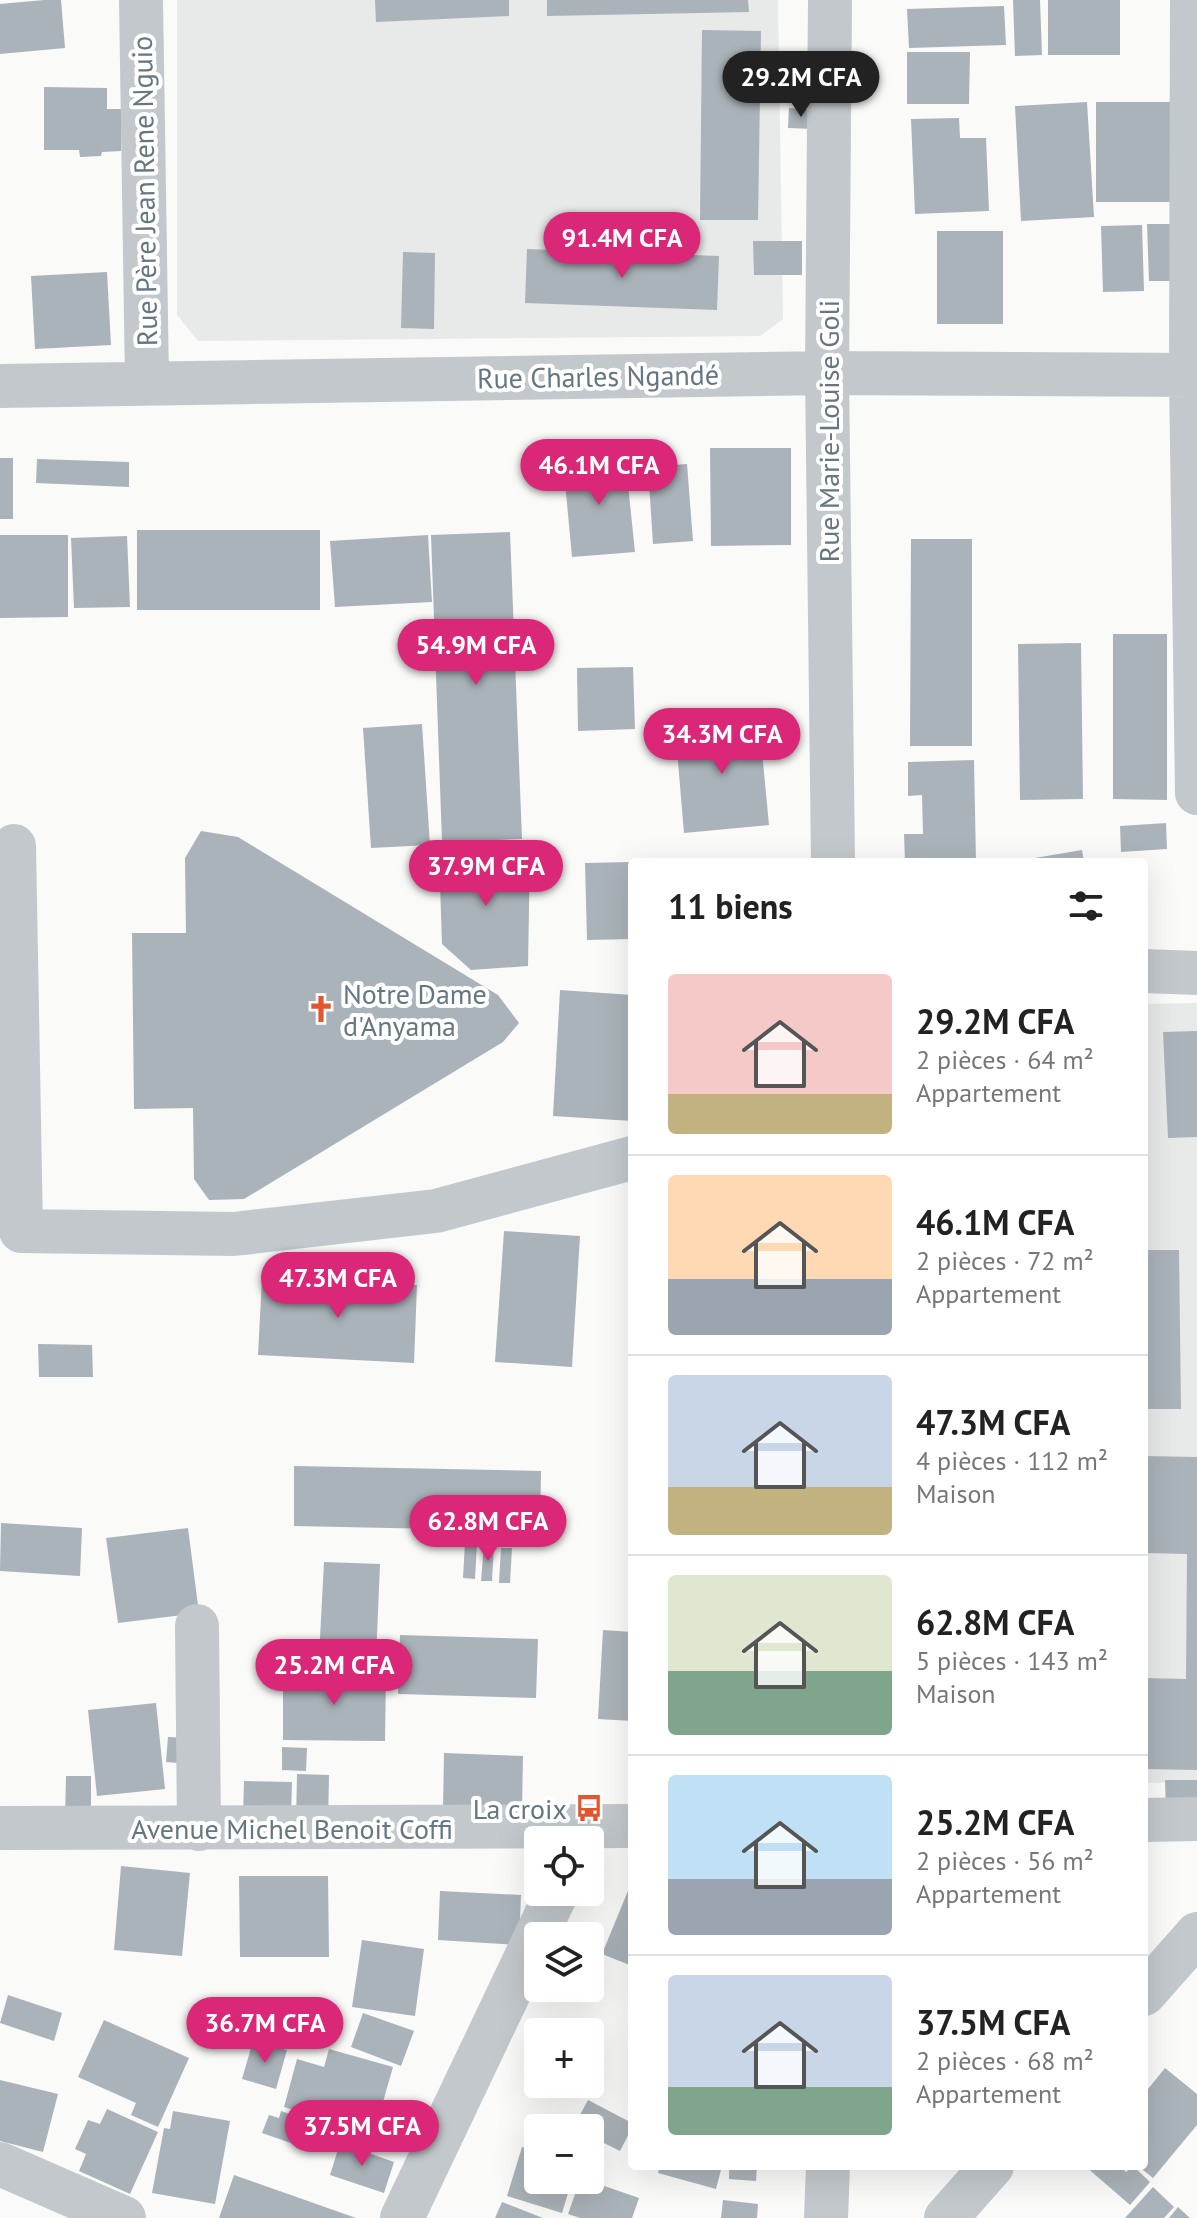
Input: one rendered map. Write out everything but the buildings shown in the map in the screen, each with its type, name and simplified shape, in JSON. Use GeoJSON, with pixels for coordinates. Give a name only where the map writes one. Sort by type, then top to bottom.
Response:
{"type":"FeatureCollection","features":[{"type":"Feature","properties":{"kind":"street","name":"Rue Père Jean Rene Nguio"},"geometry":{"type":"LineString","coordinates":[[141,0],[147,382]]}},
{"type":"Feature","properties":{"kind":"street","name":"Rue Marie-Louise Goli"},"geometry":{"type":"LineString","coordinates":[[830,0],[827,373],[833,858]]}},
{"type":"Feature","properties":{"kind":"street"},"geometry":{"type":"LineString","coordinates":[[1192,0],[1197,793]]}},
{"type":"Feature","properties":{"kind":"street","name":"Rue Charles Ngandé"},"geometry":{"type":"LineString","coordinates":[[0,386],[827,373],[1194,375]]}},
{"type":"Feature","properties":{"kind":"street"},"geometry":{"type":"LineString","coordinates":[[14,846],[9,1019],[21,1231],[234,1234],[436,1211],[628,1159]]}},
{"type":"Feature","properties":{"kind":"street"},"geometry":{"type":"LineString","coordinates":[[1148,971],[1197,973]]}},
{"type":"Feature","properties":{"kind":"street"},"geometry":{"type":"LineString","coordinates":[[197,1626],[199,1829]]}},
{"type":"Feature","properties":{"kind":"street"},"geometry":{"type":"LineString","coordinates":[[1148,1820],[1197,1819]]}},
{"type":"Feature","properties":{"kind":"street","name":"Avenue Michel Benoit Coffi"},"geometry":{"type":"LineString","coordinates":[[604,1830],[628,1827]]}},
{"type":"Feature","properties":{"kind":"street","name":"Avenue Michel Benoit Coffi"},"geometry":{"type":"LineString","coordinates":[[0,1828],[524,1832]]}},
{"type":"Feature","properties":{"kind":"street"},"geometry":{"type":"LineString","coordinates":[[402,2218],[550,1906]]}},
{"type":"Feature","properties":{"kind":"street"},"geometry":{"type":"LineString","coordinates":[[1148,1989],[1197,1934]]}},
{"type":"Feature","properties":{"kind":"street"},"geometry":{"type":"LineString","coordinates":[[0,2164],[124,2218]]}},
{"type":"Feature","properties":{"kind":"street"},"geometry":{"type":"LineString","coordinates":[[826,2218],[828,2170]]}},
{"type":"Feature","properties":{"kind":"street"},"geometry":{"type":"LineString","coordinates":[[946,2218],[988,2170]]}},
{"type":"Feature","properties":{"kind":"shaded area"},"geometry":{"type":"Polygon","coordinates":[[[177,0],[778,0],[783,319],[760,336],[198,341],[177,315],[177,0]]]}},
{"type":"Feature","properties":{"kind":"shaded area"},"geometry":{"type":"Polygon","coordinates":[[[1197,1003],[1197,1782],[1148,1783],[1148,1004],[1197,1003]]]}},
{"type":"Feature","properties":{"kind":"place","name":"Notre Dame d'Anyama"},"geometry":{"type":"Point","coordinates":[321,1009]}},
{"type":"Feature","properties":{"kind":"place","name":"La croix"},"geometry":{"type":"Point","coordinates":[589,1808]}}]}
